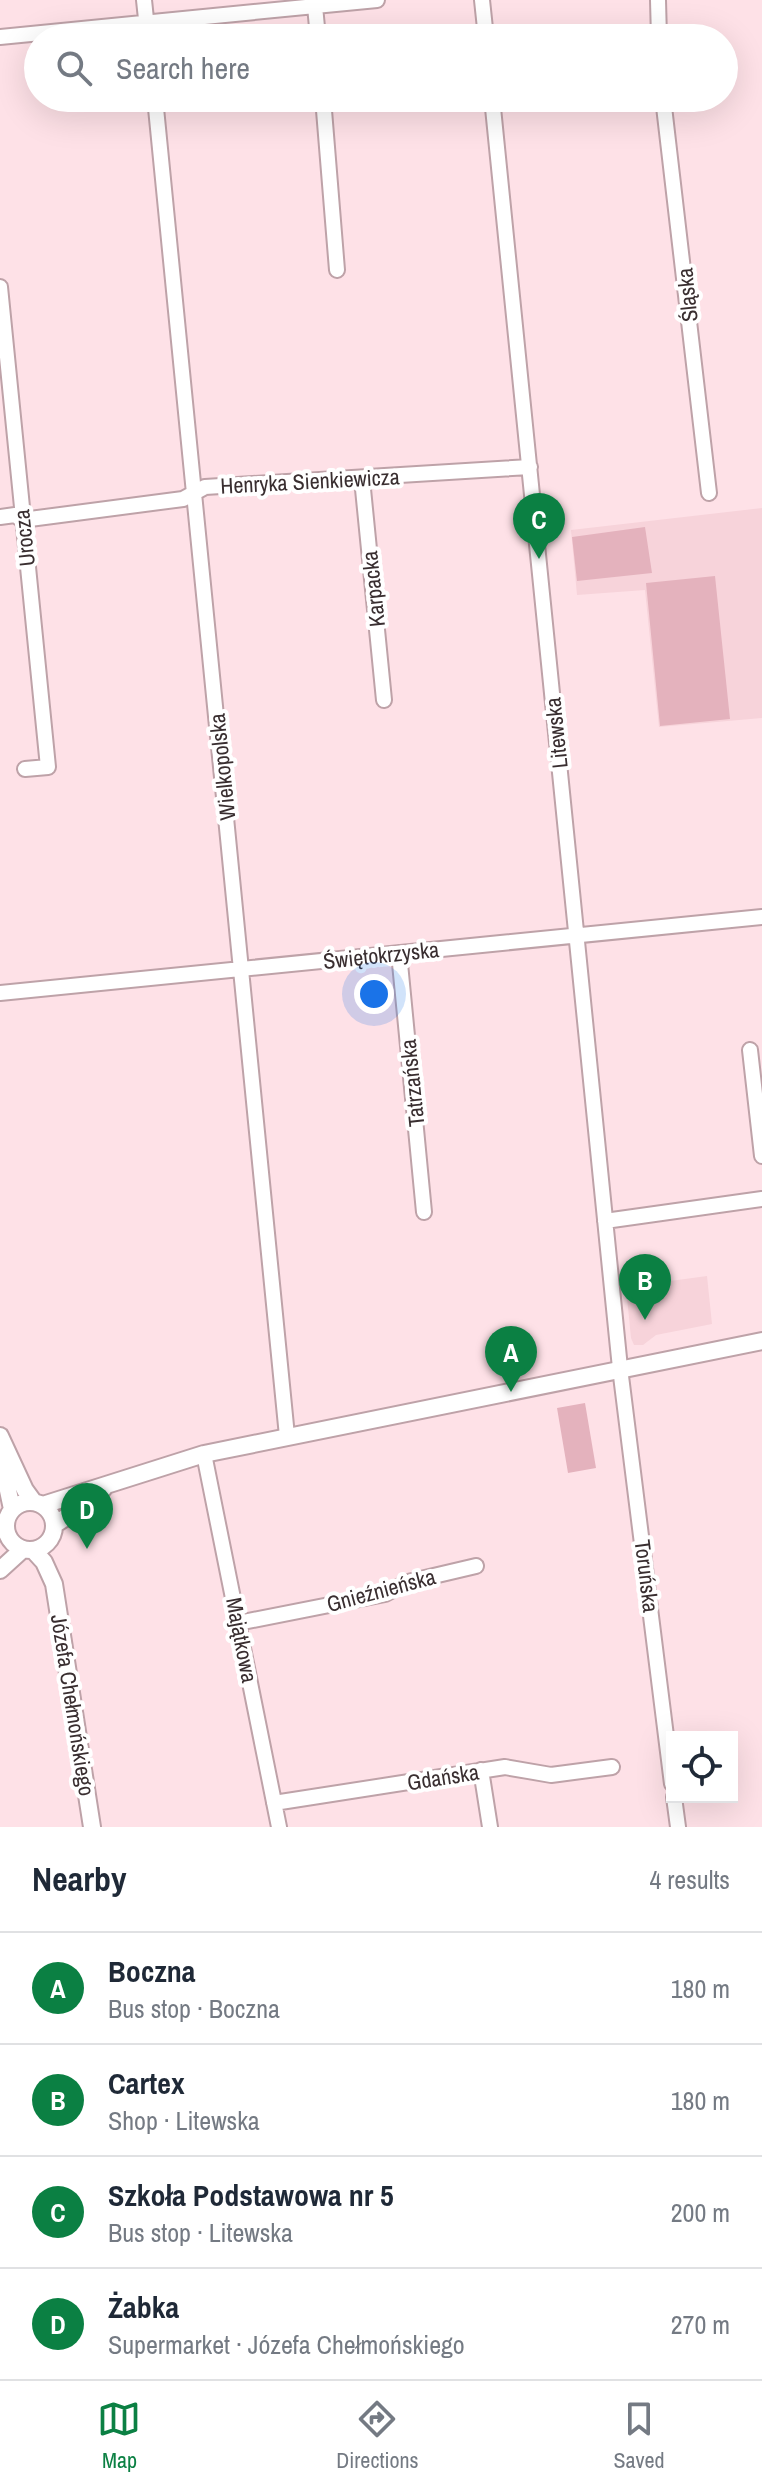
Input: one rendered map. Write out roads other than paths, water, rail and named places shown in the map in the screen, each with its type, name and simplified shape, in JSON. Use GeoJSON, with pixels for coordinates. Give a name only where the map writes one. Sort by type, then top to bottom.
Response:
{"type":"FeatureCollection","features":[{"type":"Feature","properties":{"kind":"street"},"geometry":{"type":"LineString","coordinates":[[144,0],[147,24]]}},
{"type":"Feature","properties":{"kind":"street"},"geometry":{"type":"LineString","coordinates":[[190,24],[377,0]]}},
{"type":"Feature","properties":{"kind":"street"},"geometry":{"type":"LineString","coordinates":[[482,0],[485,24]]}},
{"type":"Feature","properties":{"kind":"street"},"geometry":{"type":"LineString","coordinates":[[658,0],[659,24]]}},
{"type":"Feature","properties":{"kind":"street"},"geometry":{"type":"LineString","coordinates":[[315,6],[317,24]]}},
{"type":"Feature","properties":{"kind":"street"},"geometry":{"type":"LineString","coordinates":[[0,37],[24,36]]}},
{"type":"Feature","properties":{"kind":"street","name":"Wielkopolska"},"geometry":{"type":"LineString","coordinates":[[156,112],[287,1436]]}},
{"type":"Feature","properties":{"kind":"street"},"geometry":{"type":"LineString","coordinates":[[324,112],[337,270]]}},
{"type":"Feature","properties":{"kind":"street","name":"Litewska"},"geometry":{"type":"LineString","coordinates":[[493,112],[620,1368]]}},
{"type":"Feature","properties":{"kind":"street","name":"Śląska"},"geometry":{"type":"LineString","coordinates":[[665,112],[709,493]]}},
{"type":"Feature","properties":{"kind":"street","name":"Urocza"},"geometry":{"type":"LineString","coordinates":[[0,287],[48,767],[25,769]]}},
{"type":"Feature","properties":{"kind":"street","name":"Henryka Sienkiewicza"},"geometry":{"type":"LineString","coordinates":[[0,517],[15,515],[22,520],[183,499],[205,487],[530,467]]}},
{"type":"Feature","properties":{"kind":"street","name":"Karpacka"},"geometry":{"type":"LineString","coordinates":[[362,479],[384,700]]}},
{"type":"Feature","properties":{"kind":"street","name":"Świętokrzyska"},"geometry":{"type":"LineString","coordinates":[[0,993],[762,917]]}},
{"type":"Feature","properties":{"kind":"street","name":"Tatrzańska"},"geometry":{"type":"LineString","coordinates":[[399,953],[424,1212]]}},
{"type":"Feature","properties":{"kind":"street"},"geometry":{"type":"LineString","coordinates":[[750,1050],[762,1156]]}},
{"type":"Feature","properties":{"kind":"street"},"geometry":{"type":"LineString","coordinates":[[605,1221],[762,1199]]}},
{"type":"Feature","properties":{"kind":"street"},"geometry":{"type":"LineString","coordinates":[[12,1509],[25,1501],[62,1501],[81,1492],[104,1488],[128,1477],[204,1454],[762,1341]]}},
{"type":"Feature","properties":{"kind":"street","name":"Toruńska"},"geometry":{"type":"LineString","coordinates":[[620,1368],[666,1736]]}},
{"type":"Feature","properties":{"kind":"street"},"geometry":{"type":"LineString","coordinates":[[0,1436],[25,1490],[49,1511],[54,1525]]}},
{"type":"Feature","properties":{"kind":"street"},"geometry":{"type":"LineString","coordinates":[[0,1451],[12,1509],[3,1541],[34,1548]]}},
{"type":"Feature","properties":{"kind":"street","name":"Majątkowa"},"geometry":{"type":"LineString","coordinates":[[204,1454],[279,1827]]}},
{"type":"Feature","properties":{"kind":"street"},"geometry":{"type":"LineString","coordinates":[[0,1570],[34,1548],[54,1525],[88,1503],[104,1488]]}},
{"type":"Feature","properties":{"kind":"street","name":"Józefa Chełmońskiego"},"geometry":{"type":"LineString","coordinates":[[34,1548],[55,1570],[54,1584],[92,1827]]}},
{"type":"Feature","properties":{"kind":"street","name":"Gnieźnieńska"},"geometry":{"type":"LineString","coordinates":[[238,1623],[385,1594],[408,1582],[476,1566]]}},
{"type":"Feature","properties":{"kind":"street","name":"Gdańska"},"geometry":{"type":"LineString","coordinates":[[274,1803],[505,1767],[551,1775],[612,1767]]}},
{"type":"Feature","properties":{"kind":"street"},"geometry":{"type":"LineString","coordinates":[[481,1770],[490,1827]]}},
{"type":"Feature","properties":{"kind":"street"},"geometry":{"type":"LineString","coordinates":[[675,1803],[678,1827]]}},
{"type":"Feature","properties":{"kind":"place","name":"Szkoła Podstawowa nr 5"},"geometry":{"type":"Point","coordinates":[539,559]}},
{"type":"Feature","properties":{"kind":"place","name":"Cartex"},"geometry":{"type":"Point","coordinates":[645,1320]}},
{"type":"Feature","properties":{"kind":"place","name":"Boczna"},"geometry":{"type":"Point","coordinates":[511,1392]}},
{"type":"Feature","properties":{"kind":"place","name":"Żabka"},"geometry":{"type":"Point","coordinates":[87,1549]}}]}
